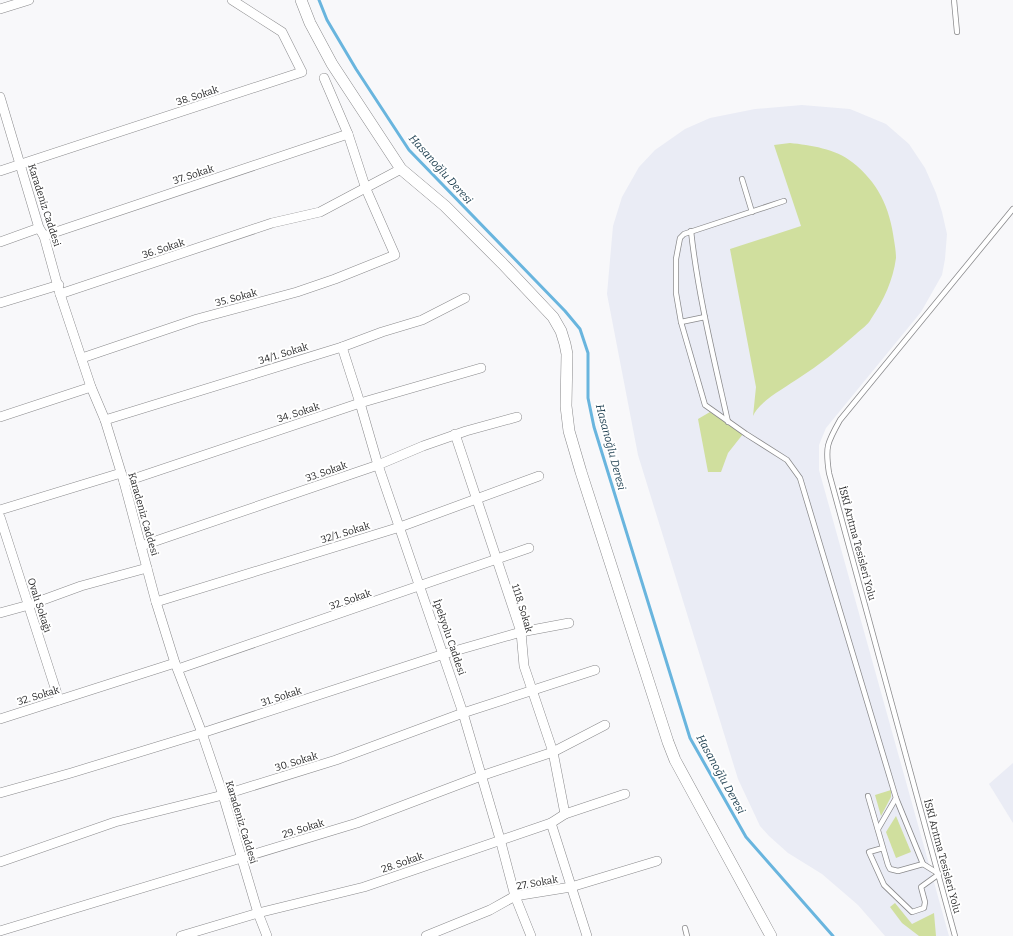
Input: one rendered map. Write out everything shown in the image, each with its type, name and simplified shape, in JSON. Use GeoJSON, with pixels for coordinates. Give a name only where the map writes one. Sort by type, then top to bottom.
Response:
{"type":"FeatureCollection","features":[{"type":"Feature","properties":{"kind":"street"},"geometry":{"type":"LineString","coordinates":[[2,6],[29,0]]}},
{"type":"Feature","properties":{"kind":"street","name":"38. Sokak"},"geometry":{"type":"LineString","coordinates":[[0,171],[302,72],[282,32],[232,0]]}},
{"type":"Feature","properties":{"kind":"street"},"geometry":{"type":"LineString","coordinates":[[301,0],[310,23],[332,64],[401,169],[445,206],[502,263],[553,317],[561,331],[567,354],[566,406],[569,431],[668,742],[675,760],[771,936]]}},
{"type":"Feature","properties":{"kind":"street"},"geometry":{"type":"LineString","coordinates":[[324,78],[348,134],[366,189]]}},
{"type":"Feature","properties":{"kind":"street","name":"Karadeniz Caddesi"},"geometry":{"type":"LineString","coordinates":[[0,97],[10,133],[59,285],[60,294],[91,387],[105,420],[156,602],[176,666],[202,733],[223,795],[258,913],[267,936]]}},
{"type":"Feature","properties":{"kind":"street"},"geometry":{"type":"LineString","coordinates":[[0,132],[10,133]]}},
{"type":"Feature","properties":{"kind":"street","name":"37. Sokak"},"geometry":{"type":"LineString","coordinates":[[0,242],[42,232],[348,134]]}},
{"type":"Feature","properties":{"kind":"street","name":"36. Sokak"},"geometry":{"type":"LineString","coordinates":[[60,294],[272,224],[320,212],[366,189],[401,169]]}},
{"type":"Feature","properties":{"kind":"street","name":"35. Sokak"},"geometry":{"type":"LineString","coordinates":[[82,358],[197,319],[297,292],[335,280],[394,255],[366,189]]}},
{"type":"Feature","properties":{"kind":"street"},"geometry":{"type":"LineString","coordinates":[[0,303],[59,285]]}},
{"type":"Feature","properties":{"kind":"street","name":"34/1. Sokak"},"geometry":{"type":"LineString","coordinates":[[105,420],[342,347],[382,332],[422,320],[465,298]]}},
{"type":"Feature","properties":{"kind":"street","name":"İpekyolu Caddesi"},"geometry":{"type":"LineString","coordinates":[[342,347],[378,465],[421,585],[463,713],[515,896],[531,936]]}},
{"type":"Feature","properties":{"kind":"street","name":"34. Sokak"},"geometry":{"type":"LineString","coordinates":[[0,510],[122,477],[360,403],[481,368]]}},
{"type":"Feature","properties":{"kind":"street"},"geometry":{"type":"LineString","coordinates":[[0,416],[91,387]]}},
{"type":"Feature","properties":{"kind":"street","name":"33. Sokak"},"geometry":{"type":"LineString","coordinates":[[141,546],[378,465],[455,434],[517,417]]}},
{"type":"Feature","properties":{"kind":"street","name":"1118. Sokak"},"geometry":{"type":"LineString","coordinates":[[455,434],[520,632],[524,666],[553,752],[565,814]]}},
{"type":"Feature","properties":{"kind":"street","name":"32/1. Sokak"},"geometry":{"type":"LineString","coordinates":[[156,602],[400,527],[539,476]]}},
{"type":"Feature","properties":{"kind":"street","name":"Ovalı Sokağı"},"geometry":{"type":"LineString","coordinates":[[0,517],[59,700]]}},
{"type":"Feature","properties":{"kind":"street","name":"32. Sokak"},"geometry":{"type":"LineString","coordinates":[[0,719],[176,666],[497,560],[529,548]]}},
{"type":"Feature","properties":{"kind":"street"},"geometry":{"type":"LineString","coordinates":[[0,613],[29,605],[81,586],[147,568]]}},
{"type":"Feature","properties":{"kind":"street","name":"31. Sokak"},"geometry":{"type":"LineString","coordinates":[[0,793],[202,733],[444,654],[520,632],[569,623]]}},
{"type":"Feature","properties":{"kind":"street","name":"30. Sokak"},"geometry":{"type":"LineString","coordinates":[[0,862],[115,822],[223,795],[336,760],[463,713],[595,670]]}},
{"type":"Feature","properties":{"kind":"street","name":"29. Sokak"},"geometry":{"type":"LineString","coordinates":[[0,931],[357,823],[481,776],[553,752],[605,725]]}},
{"type":"Feature","properties":{"kind":"street","name":"28. Sokak"},"geometry":{"type":"LineString","coordinates":[[181,936],[258,913],[364,886],[551,823],[565,814],[625,794]]}},
{"type":"Feature","properties":{"kind":"street"},"geometry":{"type":"LineString","coordinates":[[551,823],[587,936]]}},
{"type":"Feature","properties":{"kind":"street","name":"27. Sokak"},"geometry":{"type":"LineString","coordinates":[[426,936],[490,910],[515,896],[571,887],[656,861]]}},
{"type":"Feature","properties":{"kind":"lane"},"geometry":{"type":"LineString","coordinates":[[954,0],[956,32]]}},
{"type":"Feature","properties":{"kind":"lane"},"geometry":{"type":"LineString","coordinates":[[742,179],[752,212]]}},
{"type":"Feature","properties":{"kind":"lane"},"geometry":{"type":"LineString","coordinates":[[784,201],[684,234],[680,238],[676,260],[676,293],[681,322],[705,405],[728,422],[787,460],[800,478],[896,798],[923,864],[939,874],[922,887],[925,902],[924,908],[912,912],[884,885],[869,852],[883,848]]}},
{"type":"Feature","properties":{"kind":"lane","name":"İSKİ Arıtma Tesisleri Yolu"},"geometry":{"type":"LineString","coordinates":[[955,936],[829,474],[826,456],[829,440],[840,420],[1013,209]]}},
{"type":"Feature","properties":{"kind":"lane"},"geometry":{"type":"LineString","coordinates":[[691,231],[694,257],[705,317],[728,422]]}},
{"type":"Feature","properties":{"kind":"lane"},"geometry":{"type":"LineString","coordinates":[[681,322],[705,317]]}},
{"type":"Feature","properties":{"kind":"lane"},"geometry":{"type":"LineString","coordinates":[[868,796],[890,869],[898,871],[923,864]]}},
{"type":"Feature","properties":{"kind":"lane"},"geometry":{"type":"LineString","coordinates":[[878,830],[896,798]]}},
{"type":"Feature","properties":{"kind":"lane"},"geometry":{"type":"LineString","coordinates":[[685,928],[687,936]]}},
{"type":"Feature","properties":{"kind":"shaded area"},"geometry":{"type":"Polygon","coordinates":[[[802,105],[850,109],[886,124],[909,144],[925,168],[936,193],[947,234],[942,275],[921,312],[826,428],[819,445],[819,470],[949,936],[885,936],[858,905],[822,874],[788,853],[760,826],[738,779],[638,455],[607,294],[613,226],[622,197],[639,167],[655,150],[685,129],[710,118],[755,109],[802,105]]]}},
{"type":"Feature","properties":{"kind":"shaded area"},"geometry":{"type":"Polygon","coordinates":[[[1013,763],[1013,823],[989,784],[1013,763]]]}},
{"type":"Feature","properties":{"kind":"green space"},"geometry":{"type":"Polygon","coordinates":[[[790,143],[814,146],[838,154],[852,162],[869,178],[876,187],[886,207],[892,228],[896,258],[893,274],[887,290],[876,312],[868,323],[821,363],[766,400],[760,405],[753,416],[756,387],[730,249],[801,226],[774,145],[790,143]]]}},
{"type":"Feature","properties":{"kind":"green space"},"geometry":{"type":"Polygon","coordinates":[[[710,412],[743,434],[728,453],[721,472],[708,472],[698,419],[710,412]]]}},
{"type":"Feature","properties":{"kind":"green space"},"geometry":{"type":"Polygon","coordinates":[[[891,790],[891,797],[881,816],[875,795],[891,790]]]}},
{"type":"Feature","properties":{"kind":"green space"},"geometry":{"type":"Polygon","coordinates":[[[896,816],[911,852],[896,858],[886,832],[896,816]]]}},
{"type":"Feature","properties":{"kind":"green space"},"geometry":{"type":"Polygon","coordinates":[[[895,903],[912,924],[934,913],[936,936],[919,936],[902,923],[890,907],[895,903]]]}},
{"type":"Feature","properties":{"kind":"waterway","name":"Hasanoğlu Deresi"},"geometry":{"type":"LineString","coordinates":[[319,0],[327,20],[356,69],[409,150],[565,311],[580,329],[588,353],[588,398],[594,427],[690,738],[746,837],[833,936]]}}]}
